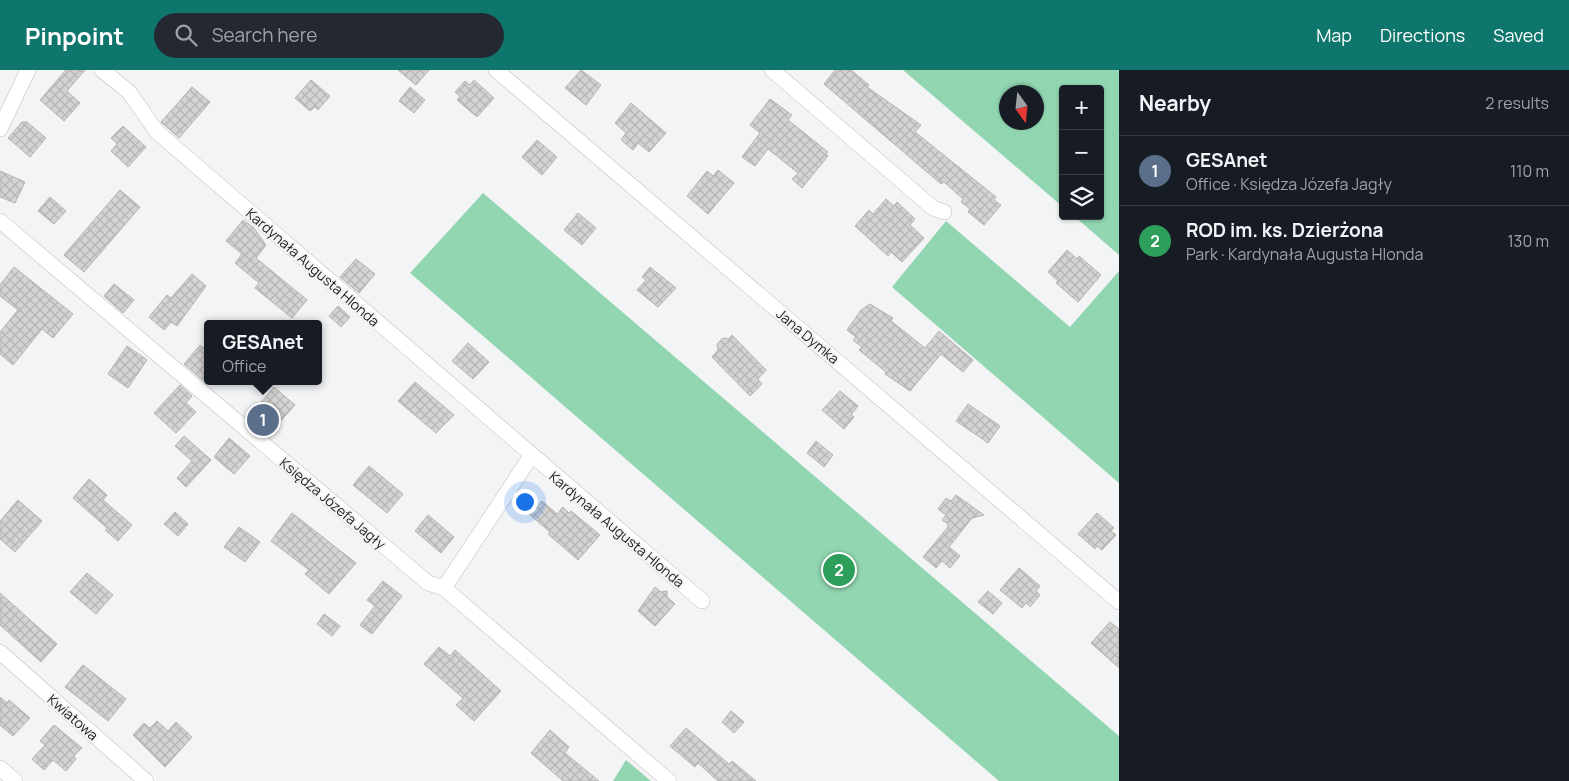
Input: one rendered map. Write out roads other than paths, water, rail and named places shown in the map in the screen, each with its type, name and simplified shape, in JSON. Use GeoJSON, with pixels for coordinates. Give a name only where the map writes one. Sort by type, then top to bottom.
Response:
{"type":"FeatureCollection","features":[{"type":"Feature","properties":{"kind":"street"},"geometry":{"type":"LineString","coordinates":[[0,129],[28,70]]}},
{"type":"Feature","properties":{"kind":"street","name":"Kardynała Augusta Hlonda"},"geometry":{"type":"LineString","coordinates":[[102,70],[129,92],[157,132],[531,456],[702,601]]}},
{"type":"Feature","properties":{"kind":"street","name":"Jana Dymka"},"geometry":{"type":"LineString","coordinates":[[496,70],[1119,602]]}},
{"type":"Feature","properties":{"kind":"street"},"geometry":{"type":"LineString","coordinates":[[772,70],[933,208],[944,212]]}},
{"type":"Feature","properties":{"kind":"street","name":"Księdza Józefa Jagły"},"geometry":{"type":"LineString","coordinates":[[0,220],[428,583],[444,588],[669,781]]}},
{"type":"Feature","properties":{"kind":"street"},"geometry":{"type":"LineString","coordinates":[[444,588],[531,456]]}},
{"type":"Feature","properties":{"kind":"street","name":"Kwiatowa"},"geometry":{"type":"LineString","coordinates":[[0,652],[146,781]]}},
{"type":"Feature","properties":{"kind":"street"},"geometry":{"type":"LineString","coordinates":[[0,768],[15,781]]}},
{"type":"Feature","properties":{"kind":"place","name":"GESAnet"},"geometry":{"type":"Point","coordinates":[263,420]}},
{"type":"Feature","properties":{"kind":"place","name":"ROD im. ks. Dzierżona"},"geometry":{"type":"Point","coordinates":[839,570]}}]}
